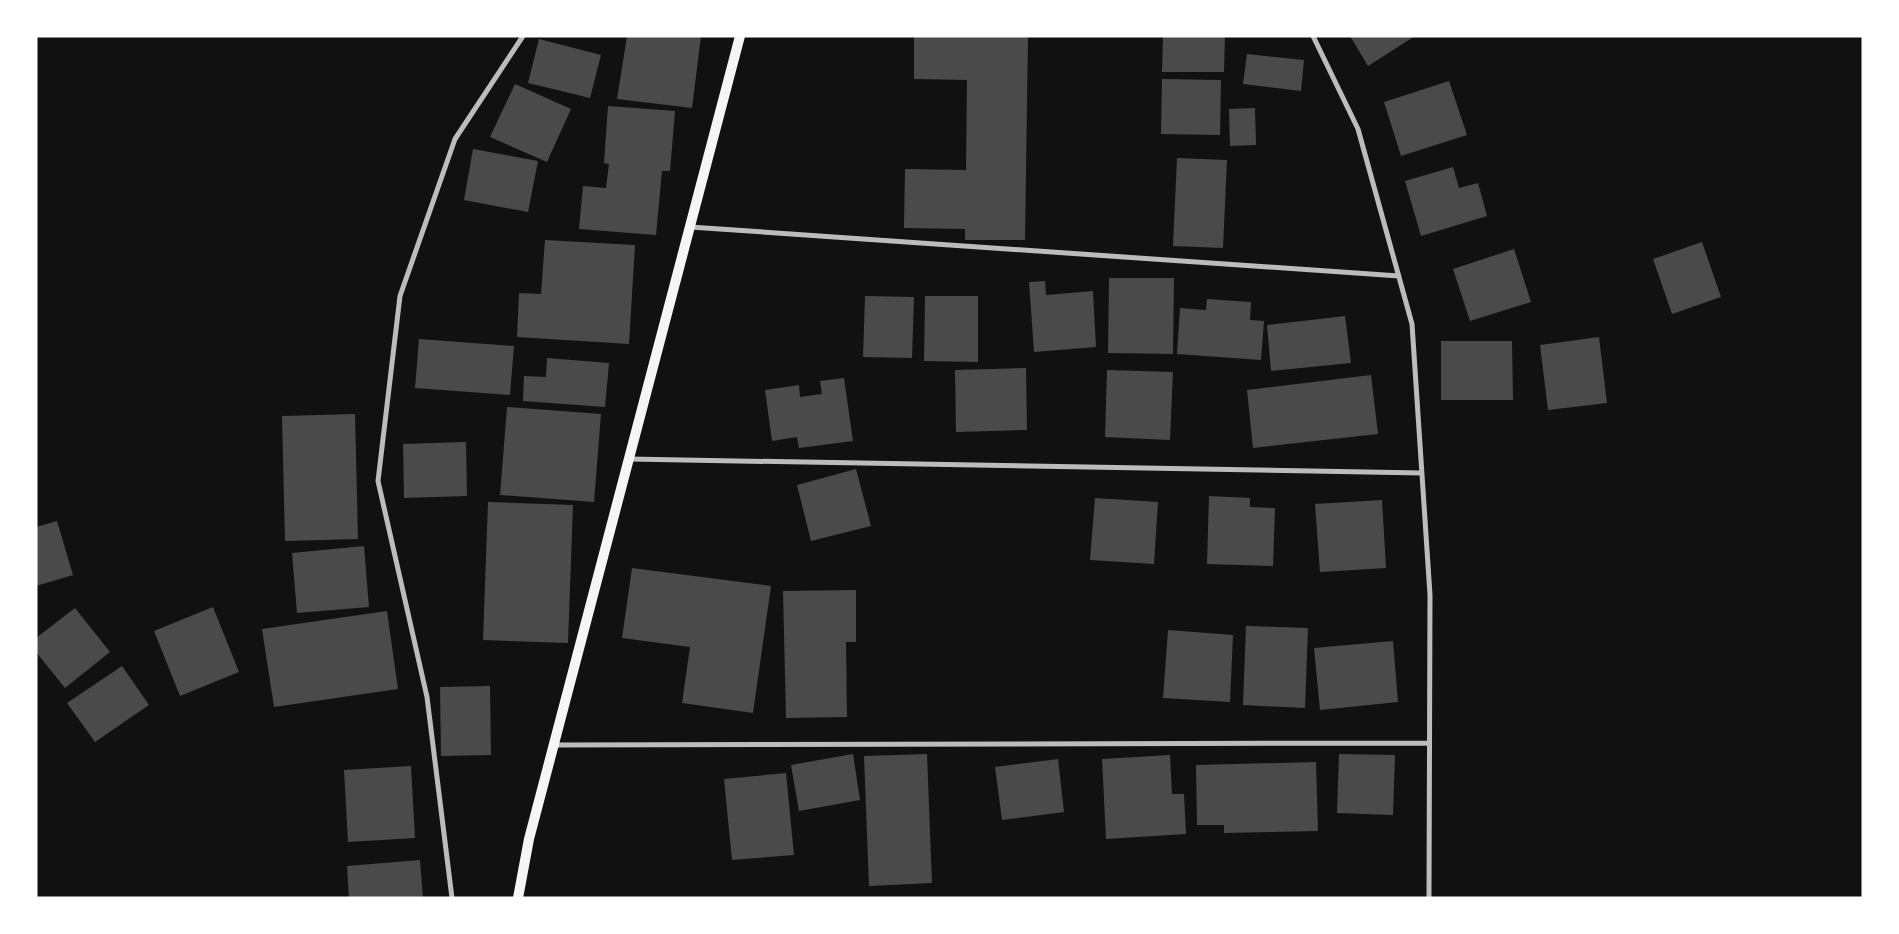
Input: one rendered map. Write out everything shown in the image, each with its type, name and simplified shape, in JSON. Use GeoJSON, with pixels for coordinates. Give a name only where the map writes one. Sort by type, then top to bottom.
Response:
{"type":"FeatureCollection","features":[{"type":"Feature","properties":{"kind":"main road"},"geometry":{"type":"LineString","coordinates":[[518,898],[529,839],[740,36]]}},
{"type":"Feature","properties":{"kind":"street"},"geometry":{"type":"LineString","coordinates":[[452,898],[427,697],[378,481],[400,296],[455,138],[523,36]]}},
{"type":"Feature","properties":{"kind":"street"},"geometry":{"type":"LineString","coordinates":[[1313,36],[1358,129],[1412,324],[1430,595],[1429,898]]}},
{"type":"Feature","properties":{"kind":"street"},"geometry":{"type":"LineString","coordinates":[[690,227],[1399,276]]}},
{"type":"Feature","properties":{"kind":"street"},"geometry":{"type":"LineString","coordinates":[[629,459],[1422,473]]}},
{"type":"Feature","properties":{"kind":"street"},"geometry":{"type":"LineString","coordinates":[[554,745],[1429,743]]}},
{"type":"Feature","properties":{"kind":"building"},"geometry":{"type":"Polygon","coordinates":[[[627,36],[701,36],[692,108],[617,99],[627,36]]]}},
{"type":"Feature","properties":{"kind":"building"},"geometry":{"type":"Polygon","coordinates":[[[914,36],[1028,36],[1025,240],[965,240],[965,229],[904,228],[905,169],[966,170],[967,80],[914,79],[914,36]]]}},
{"type":"Feature","properties":{"kind":"building"},"geometry":{"type":"Polygon","coordinates":[[[1163,36],[1225,36],[1224,72],[1162,72],[1163,36]]]}},
{"type":"Feature","properties":{"kind":"building"},"geometry":{"type":"Polygon","coordinates":[[[1350,36],[1415,36],[1368,66],[1350,36]]]}},
{"type":"Feature","properties":{"kind":"building"},"geometry":{"type":"Polygon","coordinates":[[[539,39],[601,55],[590,98],[528,83],[539,39]]]}},
{"type":"Feature","properties":{"kind":"building"},"geometry":{"type":"Polygon","coordinates":[[[1247,54],[1304,60],[1301,91],[1243,84],[1247,54]]]}},
{"type":"Feature","properties":{"kind":"building"},"geometry":{"type":"Polygon","coordinates":[[[1162,79],[1221,80],[1220,135],[1161,134],[1162,79]]]}},
{"type":"Feature","properties":{"kind":"building"},"geometry":{"type":"Polygon","coordinates":[[[1449,81],[1467,135],[1401,156],[1384,102],[1449,81]]]}},
{"type":"Feature","properties":{"kind":"building"},"geometry":{"type":"Polygon","coordinates":[[[515,84],[571,109],[547,162],[490,137],[515,84]]]}},
{"type":"Feature","properties":{"kind":"building"},"geometry":{"type":"Polygon","coordinates":[[[608,106],[675,111],[670,171],[662,171],[656,235],[579,229],[583,186],[606,188],[609,164],[604,163],[608,106]]]}},
{"type":"Feature","properties":{"kind":"building"},"geometry":{"type":"Polygon","coordinates":[[[1255,108],[1256,145],[1230,146],[1229,109],[1255,108]]]}},
{"type":"Feature","properties":{"kind":"building"},"geometry":{"type":"Polygon","coordinates":[[[473,149],[538,161],[528,212],[464,200],[473,149]]]}},
{"type":"Feature","properties":{"kind":"building"},"geometry":{"type":"Polygon","coordinates":[[[1177,158],[1227,160],[1223,248],[1173,246],[1177,158]]]}},
{"type":"Feature","properties":{"kind":"building"},"geometry":{"type":"Polygon","coordinates":[[[1453,167],[1459,188],[1478,183],[1487,216],[1421,236],[1405,181],[1453,167]]]}},
{"type":"Feature","properties":{"kind":"building"},"geometry":{"type":"Polygon","coordinates":[[[545,240],[635,245],[629,344],[517,337],[519,293],[541,294],[545,240]]]}},
{"type":"Feature","properties":{"kind":"building"},"geometry":{"type":"Polygon","coordinates":[[[1702,242],[1721,297],[1672,314],[1653,259],[1702,242]]]}},
{"type":"Feature","properties":{"kind":"building"},"geometry":{"type":"Polygon","coordinates":[[[1514,249],[1531,302],[1470,321],[1453,269],[1514,249]]]}},
{"type":"Feature","properties":{"kind":"building"},"geometry":{"type":"Polygon","coordinates":[[[1109,278],[1174,278],[1173,354],[1108,353],[1109,278]]]}},
{"type":"Feature","properties":{"kind":"building"},"geometry":{"type":"Polygon","coordinates":[[[1045,281],[1046,295],[1093,291],[1096,347],[1034,352],[1029,282],[1045,281]]]}},
{"type":"Feature","properties":{"kind":"building"},"geometry":{"type":"Polygon","coordinates":[[[865,296],[914,297],[912,358],[863,357],[865,296]]]}},
{"type":"Feature","properties":{"kind":"building"},"geometry":{"type":"Polygon","coordinates":[[[925,296],[978,296],[978,362],[924,361],[925,296]]]}},
{"type":"Feature","properties":{"kind":"building"},"geometry":{"type":"Polygon","coordinates":[[[1207,299],[1251,302],[1250,320],[1264,321],[1261,360],[1177,354],[1180,308],[1206,310],[1207,299]]]}},
{"type":"Feature","properties":{"kind":"building"},"geometry":{"type":"Polygon","coordinates":[[[1345,316],[1351,363],[1271,371],[1267,325],[1345,316]]]}},
{"type":"Feature","properties":{"kind":"building"},"geometry":{"type":"Polygon","coordinates":[[[1599,337],[1607,403],[1548,410],[1540,345],[1599,337]]]}},
{"type":"Feature","properties":{"kind":"building"},"geometry":{"type":"Polygon","coordinates":[[[419,339],[514,346],[510,395],[415,388],[419,339]]]}},
{"type":"Feature","properties":{"kind":"building"},"geometry":{"type":"Polygon","coordinates":[[[1441,341],[1512,341],[1513,400],[1441,400],[1441,341]]]}},
{"type":"Feature","properties":{"kind":"building"},"geometry":{"type":"Polygon","coordinates":[[[547,358],[609,363],[605,407],[523,401],[524,376],[546,377],[547,358]]]}},
{"type":"Feature","properties":{"kind":"building"},"geometry":{"type":"Polygon","coordinates":[[[1026,368],[1027,430],[956,432],[955,370],[1026,368]]]}},
{"type":"Feature","properties":{"kind":"building"},"geometry":{"type":"Polygon","coordinates":[[[1107,370],[1173,372],[1170,440],[1105,437],[1107,370]]]}},
{"type":"Feature","properties":{"kind":"building"},"geometry":{"type":"Polygon","coordinates":[[[1371,375],[1378,434],[1253,448],[1247,390],[1371,375]]]}},
{"type":"Feature","properties":{"kind":"building"},"geometry":{"type":"Polygon","coordinates":[[[844,378],[853,441],[799,448],[797,437],[772,441],[765,390],[799,385],[800,397],[822,394],[820,381],[844,378]]]}},
{"type":"Feature","properties":{"kind":"building"},"geometry":{"type":"Polygon","coordinates":[[[507,407],[601,414],[594,502],[500,495],[507,407]]]}},
{"type":"Feature","properties":{"kind":"building"},"geometry":{"type":"Polygon","coordinates":[[[355,414],[358,539],[285,541],[282,416],[355,414]]]}},
{"type":"Feature","properties":{"kind":"building"},"geometry":{"type":"Polygon","coordinates":[[[466,442],[467,496],[404,498],[403,444],[466,442]]]}},
{"type":"Feature","properties":{"kind":"building"},"geometry":{"type":"Polygon","coordinates":[[[856,469],[871,526],[811,541],[797,485],[856,469]]]}},
{"type":"Feature","properties":{"kind":"building"},"geometry":{"type":"Polygon","coordinates":[[[1209,496],[1250,498],[1250,507],[1275,508],[1273,566],[1207,564],[1209,496]]]}},
{"type":"Feature","properties":{"kind":"building"},"geometry":{"type":"Polygon","coordinates":[[[1095,498],[1158,502],[1154,564],[1090,560],[1095,498]]]}},
{"type":"Feature","properties":{"kind":"building"},"geometry":{"type":"Polygon","coordinates":[[[1382,500],[1386,568],[1320,572],[1315,504],[1382,500]]]}},
{"type":"Feature","properties":{"kind":"building"},"geometry":{"type":"Polygon","coordinates":[[[488,502],[573,505],[568,643],[483,640],[488,502]]]}},
{"type":"Feature","properties":{"kind":"building"},"geometry":{"type":"Polygon","coordinates":[[[57,521],[73,575],[36,586],[36,527],[57,521]]]}},
{"type":"Feature","properties":{"kind":"building"},"geometry":{"type":"Polygon","coordinates":[[[364,546],[369,607],[297,613],[292,553],[364,546]]]}},
{"type":"Feature","properties":{"kind":"building"},"geometry":{"type":"Polygon","coordinates":[[[632,568],[771,586],[753,713],[682,703],[690,647],[622,638],[632,568]]]}},
{"type":"Feature","properties":{"kind":"building"},"geometry":{"type":"Polygon","coordinates":[[[856,590],[856,642],[846,642],[847,717],[786,718],[783,591],[856,590]]]}},
{"type":"Feature","properties":{"kind":"building"},"geometry":{"type":"Polygon","coordinates":[[[213,607],[239,672],[180,696],[154,631],[213,607]]]}},
{"type":"Feature","properties":{"kind":"building"},"geometry":{"type":"Polygon","coordinates":[[[75,608],[110,652],[65,688],[36,652],[36,638],[75,608]]]}},
{"type":"Feature","properties":{"kind":"building"},"geometry":{"type":"Polygon","coordinates":[[[387,611],[398,689],[274,707],[262,629],[387,611]]]}},
{"type":"Feature","properties":{"kind":"building"},"geometry":{"type":"Polygon","coordinates":[[[1246,626],[1308,628],[1305,708],[1243,705],[1246,626]]]}},
{"type":"Feature","properties":{"kind":"building"},"geometry":{"type":"Polygon","coordinates":[[[1168,630],[1233,635],[1230,702],[1163,698],[1168,630]]]}},
{"type":"Feature","properties":{"kind":"building"},"geometry":{"type":"Polygon","coordinates":[[[1393,641],[1398,702],[1320,710],[1314,648],[1393,641]]]}},
{"type":"Feature","properties":{"kind":"building"},"geometry":{"type":"Polygon","coordinates":[[[122,666],[149,705],[95,742],[67,703],[122,666]]]}},
{"type":"Feature","properties":{"kind":"building"},"geometry":{"type":"Polygon","coordinates":[[[490,686],[491,755],[441,756],[440,687],[490,686]]]}},
{"type":"Feature","properties":{"kind":"building"},"geometry":{"type":"Polygon","coordinates":[[[853,754],[860,800],[799,811],[791,765],[853,754]]]}},
{"type":"Feature","properties":{"kind":"building"},"geometry":{"type":"Polygon","coordinates":[[[927,754],[932,883],[869,886],[864,756],[927,754]]]}},
{"type":"Feature","properties":{"kind":"building"},"geometry":{"type":"Polygon","coordinates":[[[1339,754],[1395,755],[1393,815],[1337,813],[1339,754]]]}},
{"type":"Feature","properties":{"kind":"building"},"geometry":{"type":"Polygon","coordinates":[[[1170,755],[1172,794],[1184,794],[1186,834],[1106,839],[1102,759],[1170,755]]]}},
{"type":"Feature","properties":{"kind":"building"},"geometry":{"type":"Polygon","coordinates":[[[1058,759],[1064,812],[1002,820],[995,767],[1058,759]]]}},
{"type":"Feature","properties":{"kind":"building"},"geometry":{"type":"Polygon","coordinates":[[[1316,762],[1318,831],[1224,833],[1224,825],[1197,825],[1196,765],[1316,762]]]}},
{"type":"Feature","properties":{"kind":"building"},"geometry":{"type":"Polygon","coordinates":[[[411,766],[415,838],[348,842],[344,770],[411,766]]]}},
{"type":"Feature","properties":{"kind":"building"},"geometry":{"type":"Polygon","coordinates":[[[786,773],[794,855],[732,860],[724,779],[786,773]]]}},
{"type":"Feature","properties":{"kind":"building"},"geometry":{"type":"Polygon","coordinates":[[[420,860],[423,898],[349,898],[347,866],[420,860]]]}}]}
